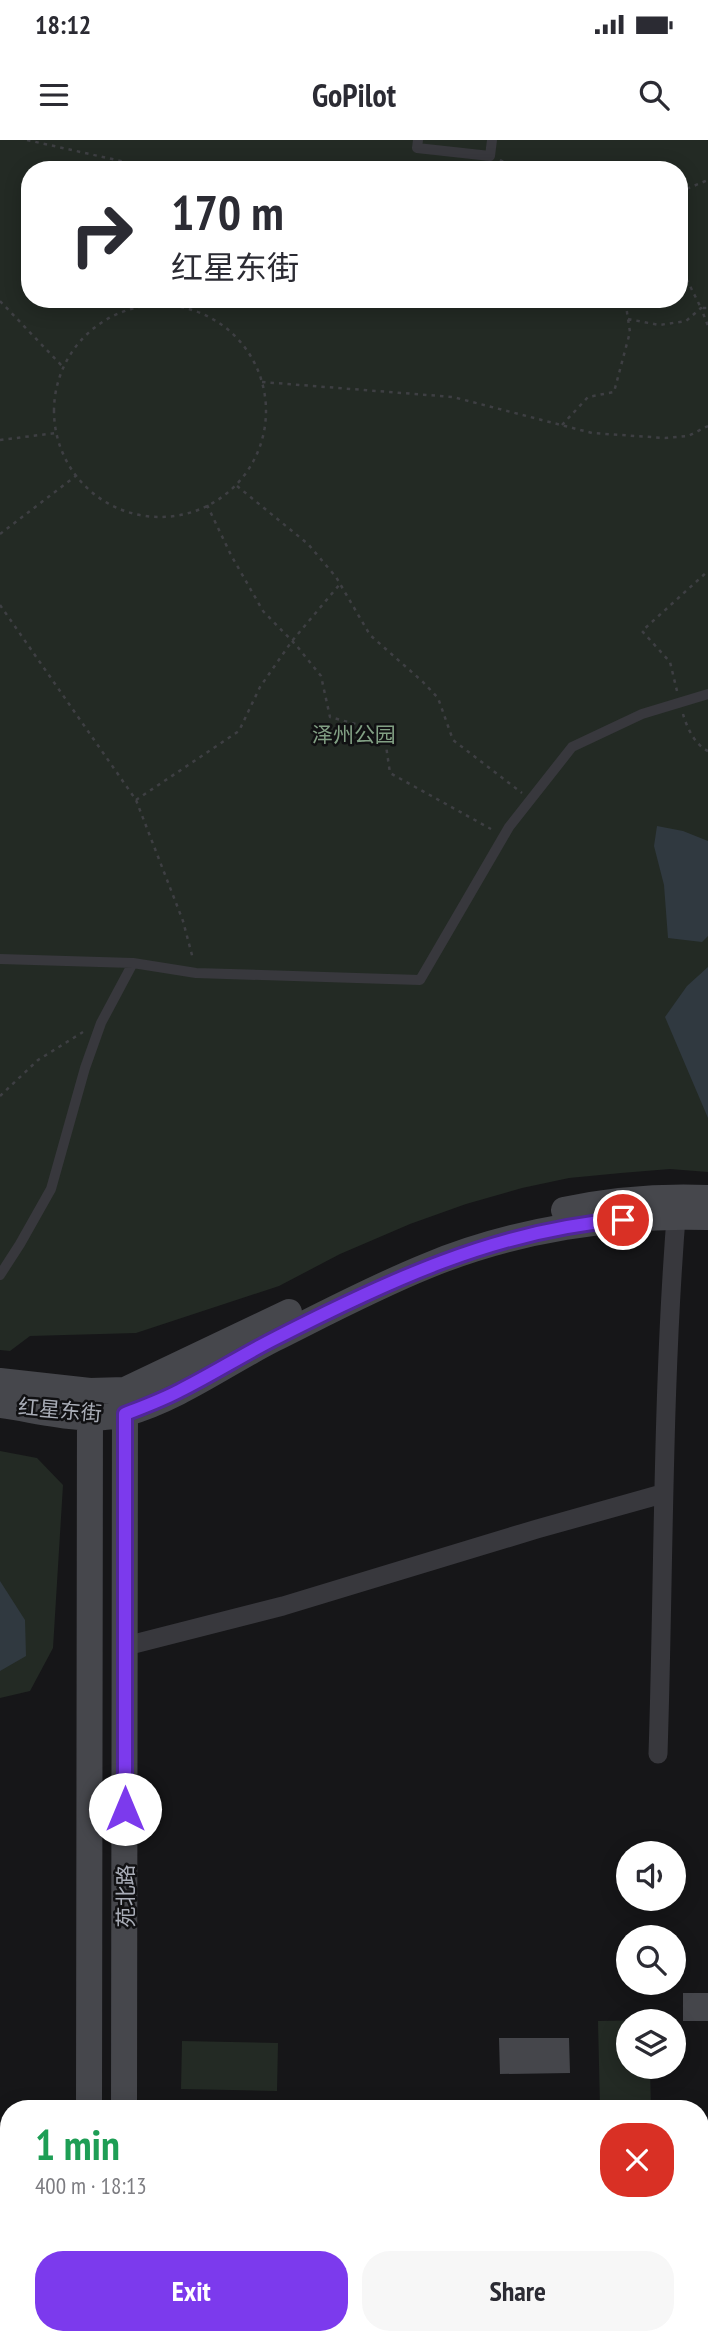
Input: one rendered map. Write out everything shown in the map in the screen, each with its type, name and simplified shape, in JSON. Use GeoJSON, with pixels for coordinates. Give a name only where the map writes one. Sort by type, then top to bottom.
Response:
{"type":"FeatureCollection","features":[{"type":"Feature","properties":{"kind":"main road","name":"红星东街"},"geometry":{"type":"LineString","coordinates":[[0,1405],[125,1402],[176,1393],[272,1340],[428,1265],[521,1235],[708,1198]]}},
{"type":"Feature","properties":{"kind":"main road","name":"红星东街"},"geometry":{"type":"LineString","coordinates":[[676,1206],[708,1217]]}},
{"type":"Feature","properties":{"kind":"main road","name":"红星东街"},"geometry":{"type":"LineString","coordinates":[[0,1381],[90,1404]]}},
{"type":"Feature","properties":{"kind":"main road","name":"苑北路"},"geometry":{"type":"LineString","coordinates":[[124,2100],[125,1402]]}},
{"type":"Feature","properties":{"kind":"main road","name":"苑北路"},"geometry":{"type":"LineString","coordinates":[[89,2100],[90,1404]]}},
{"type":"Feature","properties":{"kind":"street"},"geometry":{"type":"LineString","coordinates":[[658,1754],[662,1494],[676,1206]]}},
{"type":"Feature","properties":{"kind":"street"},"geometry":{"type":"LineString","coordinates":[[126,1646],[283,1606],[662,1494]]}},
{"type":"Feature","properties":{"kind":"lane"},"geometry":{"type":"LineString","coordinates":[[418,140],[417,148],[491,156],[492,140]]}},
{"type":"Feature","properties":{"kind":"lane"},"geometry":{"type":"LineString","coordinates":[[0,959],[133,963],[196,972],[420,980],[503,836],[572,747],[642,714],[708,694]]}},
{"type":"Feature","properties":{"kind":"lane"},"geometry":{"type":"LineString","coordinates":[[0,1275],[51,1189],[85,1068],[101,1023],[133,963]]}},
{"type":"Feature","properties":{"kind":"path"},"geometry":{"type":"LineString","coordinates":[[27,140],[121,161]]}},
{"type":"Feature","properties":{"kind":"path"},"geometry":{"type":"LineString","coordinates":[[491,156],[501,161]]}},
{"type":"Feature","properties":{"kind":"path"},"geometry":{"type":"LineString","coordinates":[[688,188],[708,180]]}},
{"type":"Feature","properties":{"kind":"path"},"geometry":{"type":"LineString","coordinates":[[688,282],[708,326]]}},
{"type":"Feature","properties":{"kind":"path"},"geometry":{"type":"LineString","coordinates":[[0,301],[63,367]]}},
{"type":"Feature","properties":{"kind":"path"},"geometry":{"type":"LineString","coordinates":[[136,308],[107,318],[81,339],[63,367],[54,400],[56,433],[69,467],[94,495],[127,512],[163,517],[200,510],[231,491],[254,462],[266,427],[265,391],[254,359],[233,333],[205,314],[184,308]]}},
{"type":"Feature","properties":{"kind":"path"},"geometry":{"type":"LineString","coordinates":[[562,425],[588,397],[614,392],[630,332],[626,308]]}},
{"type":"Feature","properties":{"kind":"path"},"geometry":{"type":"LineString","coordinates":[[628,319],[659,325],[686,321],[701,308],[708,308]]}},
{"type":"Feature","properties":{"kind":"path"},"geometry":{"type":"LineString","coordinates":[[262,382],[453,397],[592,433],[665,438],[688,436],[708,426]]}},
{"type":"Feature","properties":{"kind":"path"},"geometry":{"type":"LineString","coordinates":[[0,440],[56,433]]}},
{"type":"Feature","properties":{"kind":"path"},"geometry":{"type":"LineString","coordinates":[[0,534],[77,475]]}},
{"type":"Feature","properties":{"kind":"path"},"geometry":{"type":"LineString","coordinates":[[236,485],[308,544],[340,583],[370,635],[438,698],[453,740],[530,800]]}},
{"type":"Feature","properties":{"kind":"path"},"geometry":{"type":"LineString","coordinates":[[207,506],[263,611],[321,676],[330,717],[384,732],[390,773],[503,836]]}},
{"type":"Feature","properties":{"kind":"path"},"geometry":{"type":"LineString","coordinates":[[708,571],[642,631],[670,662],[686,726],[703,750],[708,751]]}},
{"type":"Feature","properties":{"kind":"path"},"geometry":{"type":"LineString","coordinates":[[136,800],[239,731],[260,687],[292,641],[340,583]]}},
{"type":"Feature","properties":{"kind":"path"},"geometry":{"type":"LineString","coordinates":[[0,605],[136,800],[183,921],[196,972]]}},
{"type":"Feature","properties":{"kind":"path"},"geometry":{"type":"LineString","coordinates":[[0,1096],[38,1060],[101,1023]]}},
{"type":"Feature","properties":{"kind":"green space","name":"泽州公园"},"geometry":{"type":"Polygon","coordinates":[[[0,140],[708,140],[708,1172],[670,1169],[621,1173],[569,1178],[522,1188],[410,1224],[340,1254],[279,1286],[136,1333],[30,1336],[10,1351],[0,1350],[0,140]]]}},
{"type":"Feature","properties":{"kind":"green space"},"geometry":{"type":"Polygon","coordinates":[[[0,1451],[37,1458],[63,1485],[53,1648],[30,1691],[0,1698],[0,1451]]]}},
{"type":"Feature","properties":{"kind":"green space"},"geometry":{"type":"Polygon","coordinates":[[[598,2021],[616,2021],[616,2079],[650,2079],[651,2100],[600,2100],[598,2021]]]}},
{"type":"Feature","properties":{"kind":"green space"},"geometry":{"type":"Polygon","coordinates":[[[182,2041],[278,2043],[277,2091],[181,2089],[182,2041]]]}},
{"type":"Feature","properties":{"kind":"shaded area"},"geometry":{"type":"Polygon","coordinates":[[[657,826],[683,831],[708,841],[708,936],[702,942],[668,938],[664,885],[654,846],[657,826]]]}},
{"type":"Feature","properties":{"kind":"shaded area"},"geometry":{"type":"Polygon","coordinates":[[[708,967],[708,1118],[665,1017],[687,986],[708,967]]]}},
{"type":"Feature","properties":{"kind":"shaded area"},"geometry":{"type":"Polygon","coordinates":[[[0,1581],[25,1620],[26,1656],[0,1671],[0,1581]]]}},
{"type":"Feature","properties":{"kind":"building"},"geometry":{"type":"Polygon","coordinates":[[[686,1993],[708,1993],[708,2021],[686,2021],[686,2009],[683,2009],[683,1995],[686,1993]]]}},
{"type":"Feature","properties":{"kind":"building"},"geometry":{"type":"Polygon","coordinates":[[[499,2038],[569,2038],[570,2073],[500,2074],[499,2038]]]}},
{"type":"Feature","properties":{"kind":"route"},"geometry":{"type":"LineString","coordinates":[[125,1809],[125,1414],[176,1393],[272,1340],[428,1265],[521,1235],[623,1220]]}}]}
